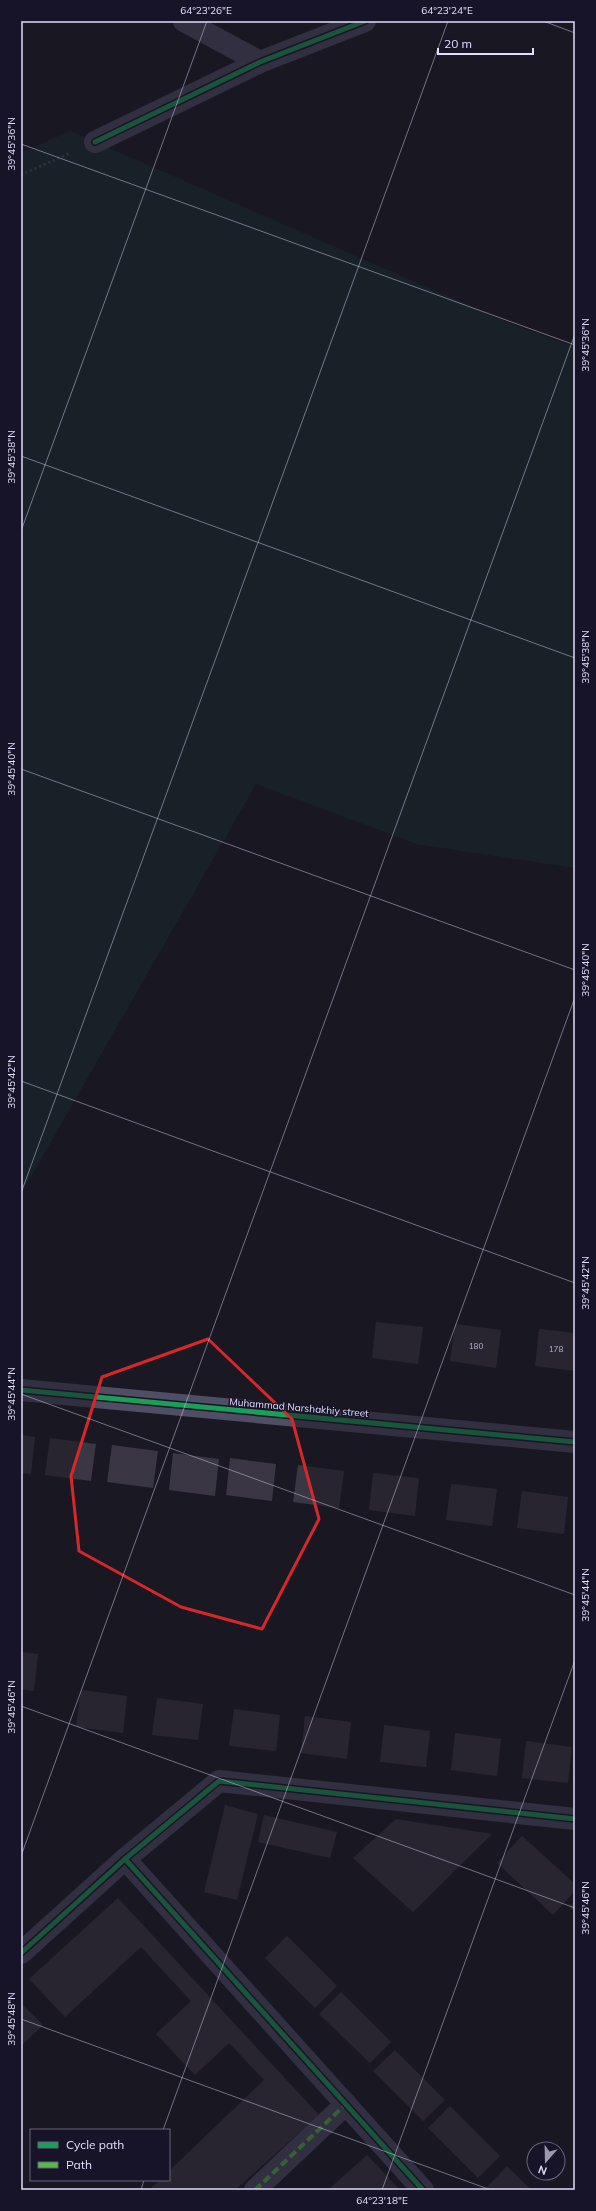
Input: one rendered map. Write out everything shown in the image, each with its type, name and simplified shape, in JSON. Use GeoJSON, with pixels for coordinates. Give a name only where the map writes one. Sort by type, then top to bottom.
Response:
{"type":"FeatureCollection","features":[{"type":"Feature","properties":{"kind":"street"},"geometry":{"type":"LineString","coordinates":[[184,21],[260,62]]}},
{"type":"Feature","properties":{"kind":"street"},"geometry":{"type":"LineString","coordinates":[[95,142],[260,62],[365,21]]}},
{"type":"Feature","properties":{"kind":"street","name":"Muhammad Narshakhiy street"},"geometry":{"type":"LineString","coordinates":[[21,1390],[575,1442]]}},
{"type":"Feature","properties":{"kind":"street"},"geometry":{"type":"LineString","coordinates":[[21,1953],[125,1859],[219,1781],[575,1819]]}},
{"type":"Feature","properties":{"kind":"street"},"geometry":{"type":"LineString","coordinates":[[125,1859],[423,2190]]}},
{"type":"Feature","properties":{"kind":"street"},"geometry":{"type":"LineString","coordinates":[[255,2190],[346,2104]]}},
{"type":"Feature","properties":{"kind":"path"},"geometry":{"type":"LineString","coordinates":[[21,175],[95,142]]}},
{"type":"Feature","properties":{"kind":"highlighted area"},"geometry":{"type":"Polygon","coordinates":[[[208,1339],[292,1419],[319,1519],[262,1629],[181,1607],[79,1551],[71,1476],[102,1377],[208,1339]]]}},
{"type":"Feature","properties":{"kind":"green space"},"geometry":{"type":"Polygon","coordinates":[[[70,131],[516,326],[575,347],[575,868],[417,844],[256,784],[21,1194],[21,153],[70,131]]]}},
{"type":"Feature","properties":{"kind":"building"},"geometry":{"type":"Polygon","coordinates":[[[376,1322],[423,1327],[418,1364],[372,1358],[376,1322]]]}},
{"type":"Feature","properties":{"kind":"building"},"geometry":{"type":"Polygon","coordinates":[[[455,1324],[501,1330],[496,1368],[450,1361],[455,1324]]]}},
{"type":"Feature","properties":{"kind":"building"},"geometry":{"type":"Polygon","coordinates":[[[539,1329],[575,1333],[575,1371],[535,1366],[539,1329]]]}},
{"type":"Feature","properties":{"kind":"building"},"geometry":{"type":"Polygon","coordinates":[[[21,1435],[35,1437],[31,1474],[21,1473],[21,1435]]]}},
{"type":"Feature","properties":{"kind":"building"},"geometry":{"type":"Polygon","coordinates":[[[50,1438],[96,1444],[91,1481],[45,1475],[50,1438]]]}},
{"type":"Feature","properties":{"kind":"building"},"geometry":{"type":"Polygon","coordinates":[[[112,1445],[158,1451],[153,1488],[107,1482],[112,1445]]]}},
{"type":"Feature","properties":{"kind":"building"},"geometry":{"type":"Polygon","coordinates":[[[173,1453],[219,1459],[215,1496],[169,1490],[173,1453]]]}},
{"type":"Feature","properties":{"kind":"building"},"geometry":{"type":"Polygon","coordinates":[[[230,1458],[276,1464],[272,1501],[226,1495],[230,1458]]]}},
{"type":"Feature","properties":{"kind":"building"},"geometry":{"type":"Polygon","coordinates":[[[298,1465],[344,1471],[339,1508],[293,1502],[298,1465]]]}},
{"type":"Feature","properties":{"kind":"building"},"geometry":{"type":"Polygon","coordinates":[[[373,1473],[419,1478],[415,1516],[369,1510],[373,1473]]]}},
{"type":"Feature","properties":{"kind":"building"},"geometry":{"type":"Polygon","coordinates":[[[451,1484],[497,1489],[492,1526],[446,1520],[451,1484]]]}},
{"type":"Feature","properties":{"kind":"building"},"geometry":{"type":"Polygon","coordinates":[[[522,1491],[568,1497],[564,1534],[517,1528],[522,1491]]]}},
{"type":"Feature","properties":{"kind":"building"},"geometry":{"type":"Polygon","coordinates":[[[21,1652],[38,1654],[34,1691],[21,1689],[21,1652]]]}},
{"type":"Feature","properties":{"kind":"building"},"geometry":{"type":"Polygon","coordinates":[[[81,1690],[127,1696],[123,1733],[76,1727],[81,1690]]]}},
{"type":"Feature","properties":{"kind":"building"},"geometry":{"type":"Polygon","coordinates":[[[157,1698],[203,1704],[198,1740],[152,1735],[157,1698]]]}},
{"type":"Feature","properties":{"kind":"building"},"geometry":{"type":"Polygon","coordinates":[[[234,1709],[280,1715],[276,1751],[229,1746],[234,1709]]]}},
{"type":"Feature","properties":{"kind":"building"},"geometry":{"type":"Polygon","coordinates":[[[305,1716],[351,1722],[347,1759],[301,1753],[305,1716]]]}},
{"type":"Feature","properties":{"kind":"building"},"geometry":{"type":"Polygon","coordinates":[[[384,1725],[430,1731],[426,1767],[380,1762],[384,1725]]]}},
{"type":"Feature","properties":{"kind":"building"},"geometry":{"type":"Polygon","coordinates":[[[455,1733],[501,1739],[497,1776],[451,1770],[455,1733]]]}},
{"type":"Feature","properties":{"kind":"building"},"geometry":{"type":"Polygon","coordinates":[[[526,1741],[572,1747],[568,1783],[522,1778],[526,1741]]]}},
{"type":"Feature","properties":{"kind":"building"},"geometry":{"type":"Polygon","coordinates":[[[225,1805],[258,1814],[237,1900],[204,1892],[225,1805]]]}},
{"type":"Feature","properties":{"kind":"building"},"geometry":{"type":"Polygon","coordinates":[[[264,1815],[337,1832],[330,1858],[258,1842],[264,1815]]]}},
{"type":"Feature","properties":{"kind":"building"},"geometry":{"type":"Polygon","coordinates":[[[396,1819],[492,1834],[413,1912],[353,1858],[396,1819]]]}},
{"type":"Feature","properties":{"kind":"building"},"geometry":{"type":"Polygon","coordinates":[[[522,1836],[575,1884],[575,1891],[553,1915],[497,1863],[522,1836]]]}},
{"type":"Feature","properties":{"kind":"building"},"geometry":{"type":"Polygon","coordinates":[[[118,1898],[319,2115],[235,2190],[149,2190],[159,2181],[170,2181],[170,2170],[264,2080],[229,2043],[195,2075],[156,2034],[191,2001],[141,1947],[65,2017],[29,1979],[118,1898]]]}},
{"type":"Feature","properties":{"kind":"building"},"geometry":{"type":"Polygon","coordinates":[[[575,1901],[575,1912],[569,1907],[575,1901]]]}},
{"type":"Feature","properties":{"kind":"building"},"geometry":{"type":"Polygon","coordinates":[[[287,1936],[337,1986],[315,2008],[265,1958],[287,1936]]]}},
{"type":"Feature","properties":{"kind":"building"},"geometry":{"type":"Polygon","coordinates":[[[341,1992],[391,2042],[370,2063],[319,2014],[341,1992]]]}},
{"type":"Feature","properties":{"kind":"building"},"geometry":{"type":"Polygon","coordinates":[[[21,2003],[43,2025],[21,2046],[21,2003]]]}},
{"type":"Feature","properties":{"kind":"building"},"geometry":{"type":"Polygon","coordinates":[[[395,2050],[445,2100],[423,2121],[373,2071],[395,2050]]]}},
{"type":"Feature","properties":{"kind":"building"},"geometry":{"type":"Polygon","coordinates":[[[450,2106],[500,2156],[478,2178],[428,2128],[450,2106]]]}},
{"type":"Feature","properties":{"kind":"building"},"geometry":{"type":"Polygon","coordinates":[[[367,2155],[400,2190],[328,2190],[367,2155]]]}},
{"type":"Feature","properties":{"kind":"building"},"geometry":{"type":"Polygon","coordinates":[[[507,2166],[531,2190],[487,2190],[486,2188],[507,2166]]]}},
{"type":"Feature","properties":{"kind":"marked path"},"geometry":{"type":"LineString","coordinates":[[255,2190],[346,2104]]}},
{"type":"Feature","properties":{"kind":"cycle path"},"geometry":{"type":"LineString","coordinates":[[95,142],[260,62],[365,21]]}},
{"type":"Feature","properties":{"kind":"cycle path"},"geometry":{"type":"LineString","coordinates":[[21,1390],[575,1442]]}},
{"type":"Feature","properties":{"kind":"cycle path"},"geometry":{"type":"LineString","coordinates":[[21,1953],[125,1859],[219,1781],[575,1819]]}},
{"type":"Feature","properties":{"kind":"cycle path"},"geometry":{"type":"LineString","coordinates":[[125,1859],[423,2190]]}}]}
